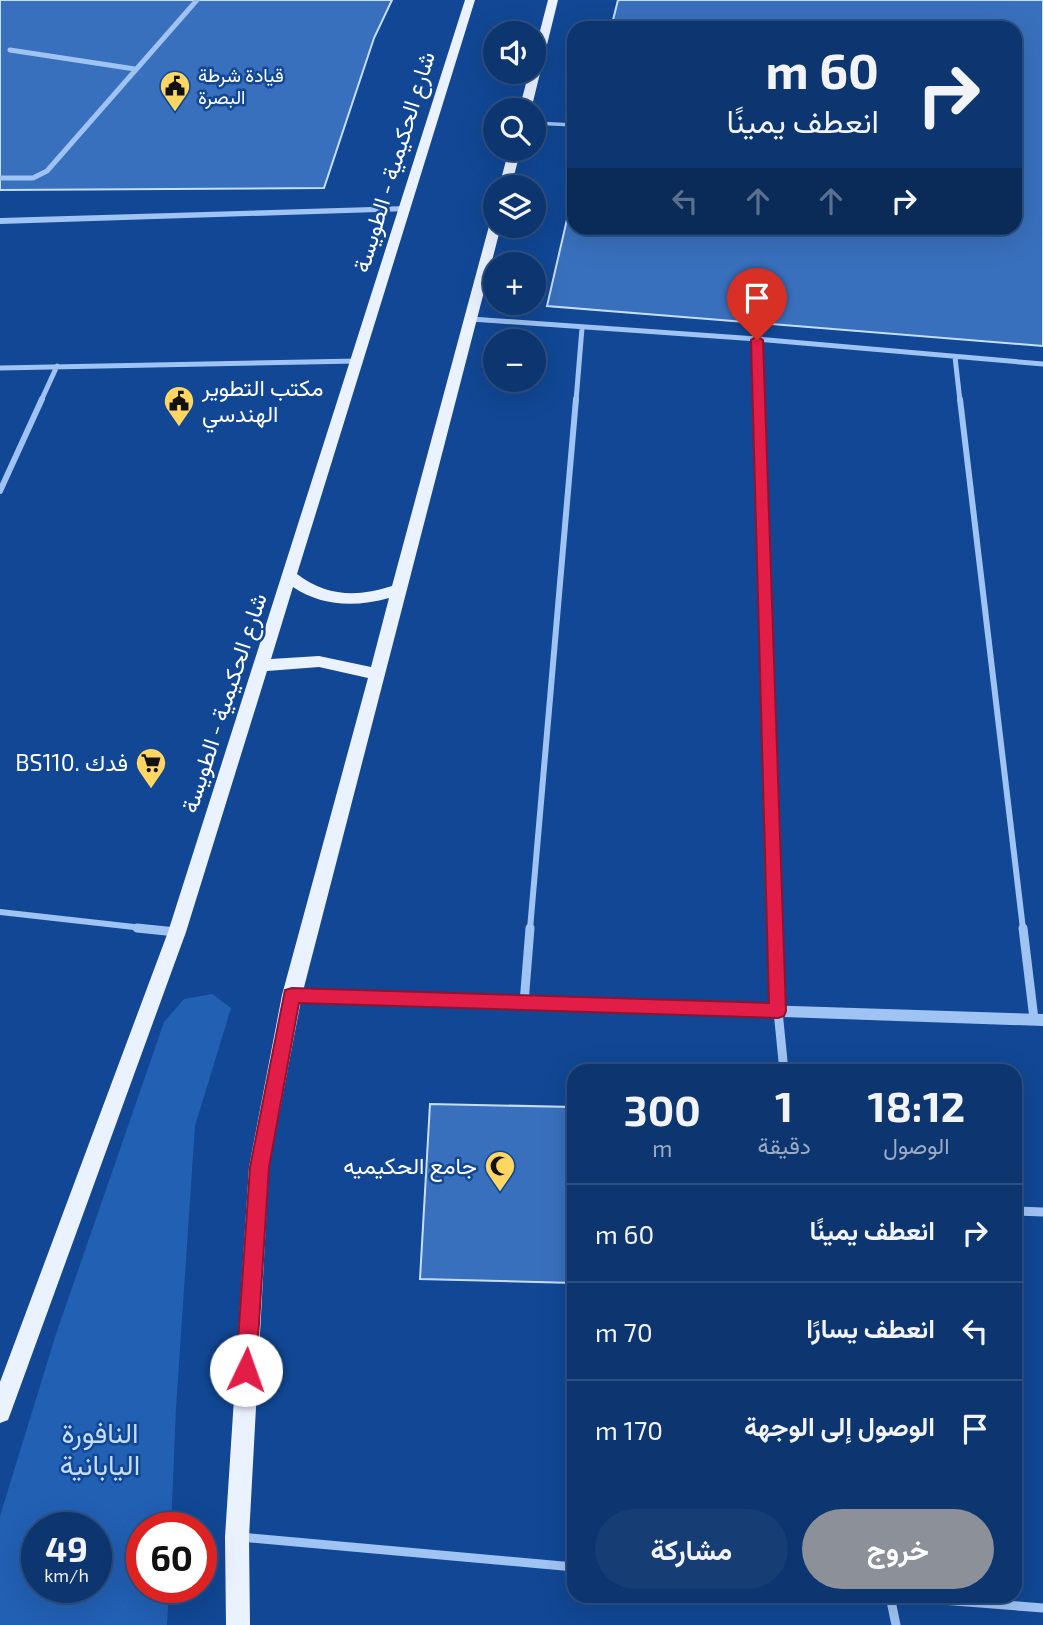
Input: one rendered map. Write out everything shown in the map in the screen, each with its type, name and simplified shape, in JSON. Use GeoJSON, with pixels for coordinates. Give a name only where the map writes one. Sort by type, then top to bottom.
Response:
{"type":"FeatureCollection","features":[{"type":"Feature","properties":{"kind":"main road","name":"شارع الحكيمية - الطويسة"},"geometry":{"type":"LineString","coordinates":[[0,1412],[177,932],[470,0]]}},
{"type":"Feature","properties":{"kind":"main road"},"geometry":{"type":"LineString","coordinates":[[528,98],[553,0]]}},
{"type":"Feature","properties":{"kind":"main road"},"geometry":{"type":"LineString","coordinates":[[238,1625],[237,1537],[259,1167],[292,995],[492,238]]}},
{"type":"Feature","properties":{"kind":"main road"},"geometry":{"type":"LineString","coordinates":[[289,576],[318,595],[339,600],[360,600],[400,589]]}},
{"type":"Feature","properties":{"kind":"main road"},"geometry":{"type":"LineString","coordinates":[[260,667],[302,660],[322,661],[342,663],[377,675]]}},
{"type":"Feature","properties":{"kind":"street"},"geometry":{"type":"LineString","coordinates":[[0,178],[33,178],[47,171],[197,0]]}},
{"type":"Feature","properties":{"kind":"street"},"geometry":{"type":"LineString","coordinates":[[10,50],[135,69]]}},
{"type":"Feature","properties":{"kind":"street"},"geometry":{"type":"LineString","coordinates":[[0,221],[406,209]]}},
{"type":"Feature","properties":{"kind":"street"},"geometry":{"type":"LineString","coordinates":[[471,319],[1043,364]]}},
{"type":"Feature","properties":{"kind":"street"},"geometry":{"type":"LineString","coordinates":[[524,1003],[582,328]]}},
{"type":"Feature","properties":{"kind":"street"},"geometry":{"type":"LineString","coordinates":[[757,340],[778,1011],[782,1064]]}},
{"type":"Feature","properties":{"kind":"street"},"geometry":{"type":"LineString","coordinates":[[292,995],[1039,1019],[955,357]]}},
{"type":"Feature","properties":{"kind":"street"},"geometry":{"type":"LineString","coordinates":[[0,368],[357,361]]}},
{"type":"Feature","properties":{"kind":"street"},"geometry":{"type":"LineString","coordinates":[[0,491],[57,366]]}},
{"type":"Feature","properties":{"kind":"street"},"geometry":{"type":"LineString","coordinates":[[0,912],[177,932]]}},
{"type":"Feature","properties":{"kind":"street"},"geometry":{"type":"LineString","coordinates":[[1022,1211],[1043,1212]]}},
{"type":"Feature","properties":{"kind":"street"},"geometry":{"type":"LineString","coordinates":[[237,1537],[567,1566]]}},
{"type":"Feature","properties":{"kind":"street"},"geometry":{"type":"LineString","coordinates":[[891,1603],[896,1625]]}},
{"type":"Feature","properties":{"kind":"street"},"geometry":{"type":"LineString","coordinates":[[979,1603],[1043,1608]]}},
{"type":"Feature","properties":{"kind":"lane"},"geometry":{"type":"LineString","coordinates":[[546,124],[567,125]]}},
{"type":"Feature","properties":{"kind":"green space","name":"النافورة اليابانية"},"geometry":{"type":"Polygon","coordinates":[[[212,994],[231,1008],[195,1126],[172,1512],[126,1512],[126,1603],[168,1603],[167,1625],[0,1625],[0,1516],[56,1334],[164,1022],[184,999],[212,994]]]}},
{"type":"Feature","properties":{"kind":"building","name":"قيادة شرطة البصرة"},"geometry":{"type":"Polygon","coordinates":[[[0,0],[392,0],[374,38],[324,188],[0,190],[0,0]]]}},
{"type":"Feature","properties":{"kind":"building"},"geometry":{"type":"Polygon","coordinates":[[[618,0],[1043,0],[1043,346],[547,306],[567,219],[567,235],[1022,235],[1022,21],[613,21],[618,0]]]}},
{"type":"Feature","properties":{"kind":"building","name":"جامع الحكيميه"},"geometry":{"type":"Polygon","coordinates":[[[430,1104],[567,1107],[567,1283],[420,1279],[430,1104]]]}},
{"type":"Feature","properties":{"kind":"place","name":"قيادة شرطة البصرة"},"geometry":{"type":"Point","coordinates":[175,113]}},
{"type":"Feature","properties":{"kind":"place","name":"مكتب التطوير الهندسي"},"geometry":{"type":"Point","coordinates":[179,428]}},
{"type":"Feature","properties":{"kind":"place","name":"BS110. فدك"},"geometry":{"type":"Point","coordinates":[151,790]}},
{"type":"Feature","properties":{"kind":"place","name":"جامع الحكيميه"},"geometry":{"type":"Point","coordinates":[500,1193]}},
{"type":"Feature","properties":{"kind":"route"},"geometry":{"type":"LineString","coordinates":[[246,1370],[259,1167],[292,995],[778,1011],[757,340]]}}]}
